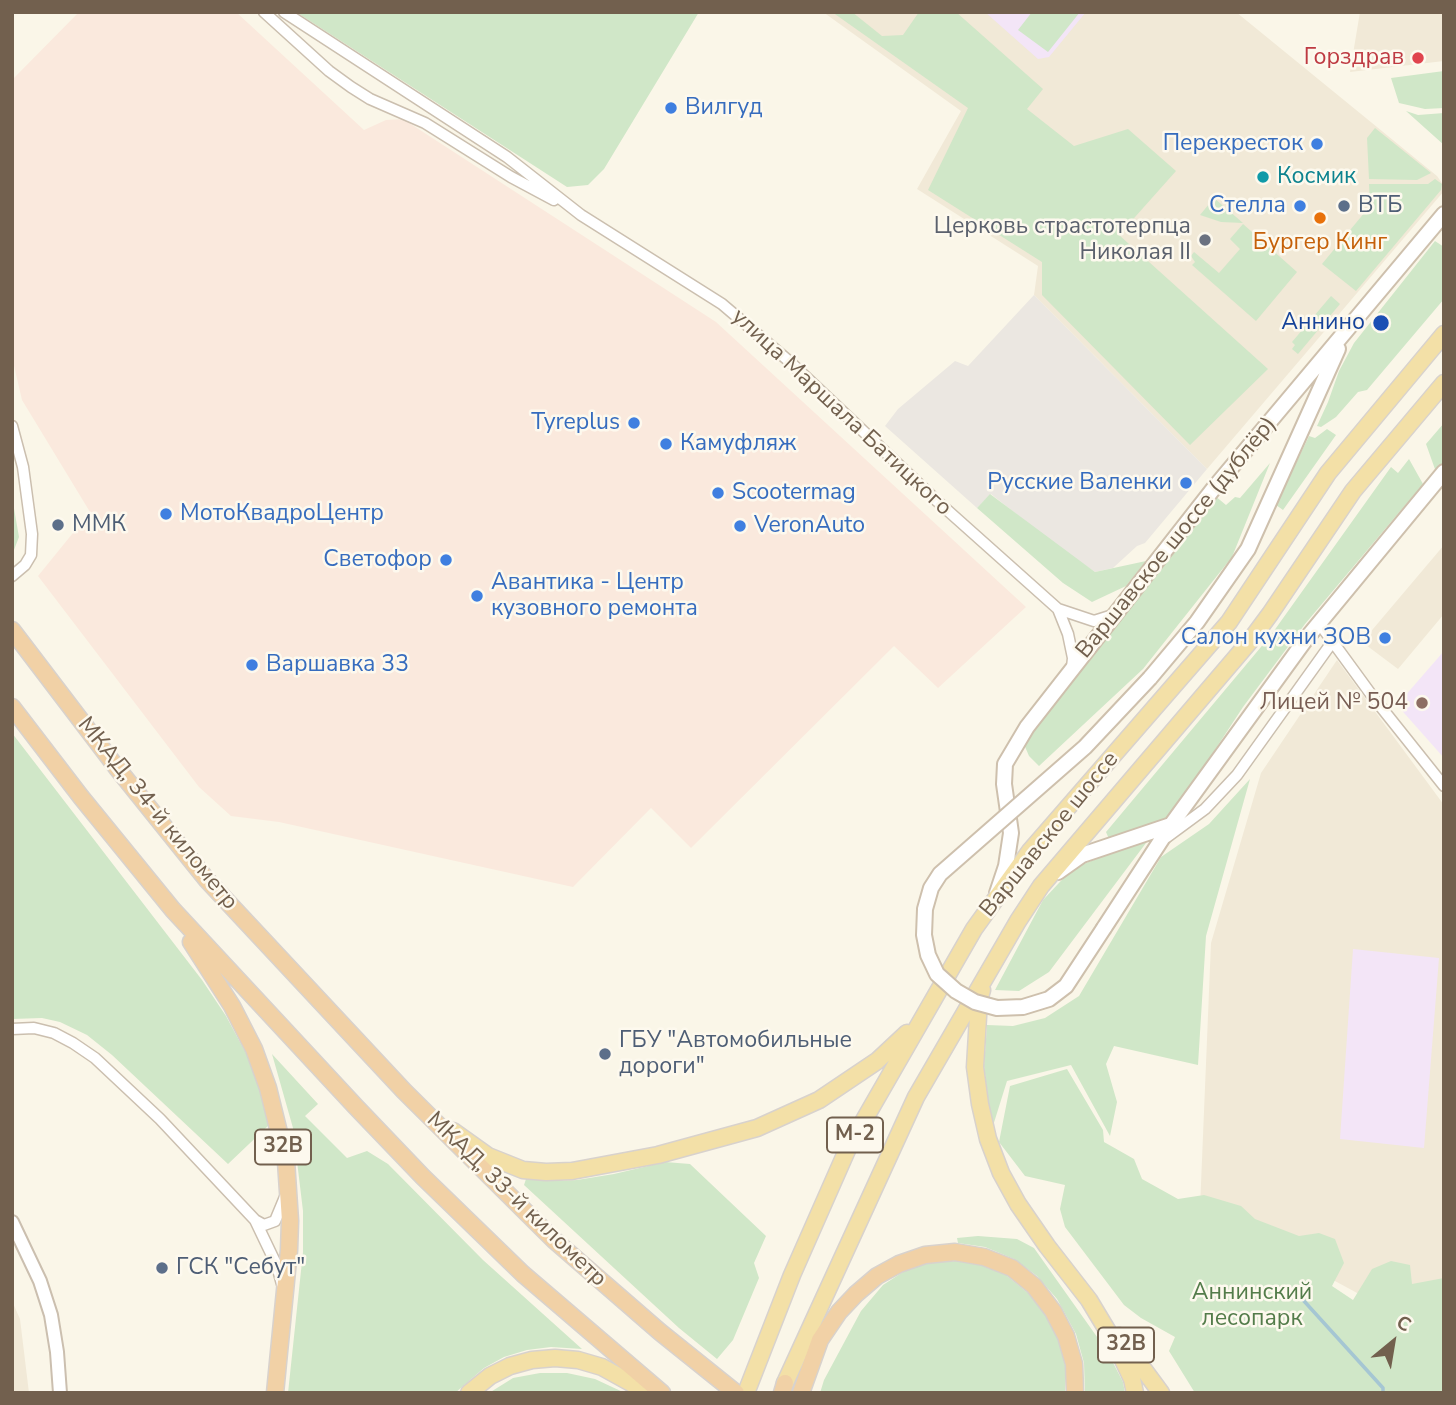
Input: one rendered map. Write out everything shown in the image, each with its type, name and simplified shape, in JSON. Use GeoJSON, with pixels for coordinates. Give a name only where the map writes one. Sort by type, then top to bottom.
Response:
{"type":"FeatureCollection","features":[{"type":"Feature","properties":{"kind":"highway","name":"МКАД, 34-й километр"},"geometry":{"type":"LineString","coordinates":[[12,631],[172,838],[310,992]]}},
{"type":"Feature","properties":{"kind":"highway","name":"МКАД, 34-й километр"},"geometry":{"type":"LineString","coordinates":[[12,707],[127,856],[277,1023]]}},
{"type":"Feature","properties":{"kind":"highway","name":"32B"},"geometry":{"type":"LineString","coordinates":[[127,856],[194,947],[232,1006],[254,1049],[278,1125],[288,1186],[290,1221],[286,1296],[275,1393]]}},
{"type":"Feature","properties":{"kind":"highway","name":"МКАД, 33-й километр"},"geometry":{"type":"LineString","coordinates":[[310,992],[404,1091],[554,1240],[660,1332],[736,1393]]}},
{"type":"Feature","properties":{"kind":"highway","name":"МКАД, 33-й километр"},"geometry":{"type":"LineString","coordinates":[[277,1023],[472,1226],[575,1320],[662,1393]]}},
{"type":"Feature","properties":{"kind":"highway"},"geometry":{"type":"LineString","coordinates":[[801,1393],[820,1340],[839,1312],[856,1294],[877,1276],[899,1264],[925,1255],[955,1252],[984,1257],[1012,1268],[1034,1286],[1053,1311],[1066,1336],[1074,1364],[1074,1393]]}},
{"type":"Feature","properties":{"kind":"main road","name":"Варшавское шоссе (дублёр)"},"geometry":{"type":"LineString","coordinates":[[995,897],[1006,866],[1011,833],[1004,783],[1005,764],[1027,727],[1214,488],[1444,214]]}},
{"type":"Feature","properties":{"kind":"main road"},"geometry":{"type":"LineString","coordinates":[[1350,326],[1322,382],[1248,549],[1197,622],[1150,678],[1085,747],[940,874],[931,888],[925,909],[924,935],[928,955],[937,974],[956,991],[975,1002],[997,1008],[1023,1007],[1049,999],[1066,986],[1171,825],[1319,623],[1444,472]]}},
{"type":"Feature","properties":{"kind":"main road","name":"Варшавское шоссе"},"geometry":{"type":"LineString","coordinates":[[746,1393],[797,1263],[848,1149],[917,1025],[995,897],[1030,850],[1229,622],[1328,473],[1444,334]]}},
{"type":"Feature","properties":{"kind":"main road","name":"Варшавское шоссе"},"geometry":{"type":"LineString","coordinates":[[784,1388],[849,1239],[916,1097],[1041,886],[1250,641],[1353,491],[1444,383]]}},
{"type":"Feature","properties":{"kind":"main road"},"geometry":{"type":"LineString","coordinates":[[1041,886],[1082,855],[1171,825]]}},
{"type":"Feature","properties":{"kind":"main road"},"geometry":{"type":"LineString","coordinates":[[989,970],[979,1000],[975,1068],[988,1139],[1001,1173],[1018,1204],[1087,1298]]}},
{"type":"Feature","properties":{"kind":"main road"},"geometry":{"type":"LineString","coordinates":[[404,1091],[467,1142],[503,1164],[535,1171],[572,1171],[658,1155],[757,1128],[819,1100],[845,1084],[877,1061],[917,1025]]}},
{"type":"Feature","properties":{"kind":"main road"},"geometry":{"type":"LineString","coordinates":[[820,1340],[849,1239]]}},
{"type":"Feature","properties":{"kind":"main road","name":"32B"},"geometry":{"type":"LineString","coordinates":[[1087,1298],[1116,1345],[1132,1379],[1135,1393]]}},
{"type":"Feature","properties":{"kind":"main road","name":"32B"},"geometry":{"type":"LineString","coordinates":[[1087,1298],[1161,1393]]}},
{"type":"Feature","properties":{"kind":"main road"},"geometry":{"type":"LineString","coordinates":[[469,1393],[490,1376],[510,1366],[555,1358],[578,1360],[602,1367],[649,1393]]}},
{"type":"Feature","properties":{"kind":"street","name":"улица Маршала Батицкого"},"geometry":{"type":"LineString","coordinates":[[264,12],[329,71],[351,87],[370,99],[425,123],[511,177],[576,212],[722,304],[1058,609],[1094,621],[1113,615]]}},
{"type":"Feature","properties":{"kind":"street","name":"улица Маршала Батицкого"},"geometry":{"type":"LineString","coordinates":[[284,12],[507,158],[576,212]]}},
{"type":"Feature","properties":{"kind":"street"},"geometry":{"type":"LineString","coordinates":[[12,426],[23,467],[32,534],[31,555],[26,565],[12,576]]}},
{"type":"Feature","properties":{"kind":"street","name":"улица Маршала Батицкого"},"geometry":{"type":"LineString","coordinates":[[1058,609],[1068,634],[1073,658],[1072,668]]}},
{"type":"Feature","properties":{"kind":"street"},"geometry":{"type":"LineString","coordinates":[[1319,623],[1444,786]]}},
{"type":"Feature","properties":{"kind":"street"},"geometry":{"type":"LineString","coordinates":[[1160,841],[1190,821],[1219,796],[1333,641]]}},
{"type":"Feature","properties":{"kind":"street"},"geometry":{"type":"LineString","coordinates":[[12,1028],[34,1028],[54,1033],[95,1058],[160,1119],[255,1220],[264,1225],[275,1221],[288,1186]]}},
{"type":"Feature","properties":{"kind":"street"},"geometry":{"type":"LineString","coordinates":[[255,1220],[286,1296]]}},
{"type":"Feature","properties":{"kind":"street"},"geometry":{"type":"LineString","coordinates":[[12,1222],[40,1281],[51,1315],[60,1393]]}},
{"type":"Feature","properties":{"kind":"shaded area"},"geometry":{"type":"Polygon","coordinates":[[[79,12],[236,12],[364,130],[386,120],[403,119],[716,322],[1026,607],[938,688],[894,646],[691,848],[651,808],[573,887],[279,822],[231,816],[199,787],[38,576],[90,512],[22,400],[12,357],[12,80],[79,12]]]}},
{"type":"Feature","properties":{"kind":"shaded area"},"geometry":{"type":"Polygon","coordinates":[[[823,12],[1236,12],[1437,176],[1444,186],[1444,191],[1207,469],[1034,295],[1038,266],[917,189],[961,111],[823,12]]]}},
{"type":"Feature","properties":{"kind":"shaded area"},"geometry":{"type":"Polygon","coordinates":[[[985,12],[1086,12],[1049,57],[1038,59],[985,12]]]}},
{"type":"Feature","properties":{"kind":"shaded area"},"geometry":{"type":"Polygon","coordinates":[[[1360,12],[1444,12],[1444,61],[1350,72],[1360,12]]]}},
{"type":"Feature","properties":{"kind":"shaded area"},"geometry":{"type":"Polygon","coordinates":[[[1034,295],[1207,469],[1145,543],[1137,546],[1113,568],[1095,572],[1059,548],[991,494],[977,508],[885,426],[898,409],[955,361],[968,366],[1034,295]]]}},
{"type":"Feature","properties":{"kind":"shaded area"},"geometry":{"type":"Polygon","coordinates":[[[1444,545],[1444,614],[1398,669],[1362,642],[1444,545]]]}},
{"type":"Feature","properties":{"kind":"shaded area","name":"Лицей № 504"},"geometry":{"type":"Polygon","coordinates":[[[1444,651],[1444,758],[1397,705],[1444,651]]]}},
{"type":"Feature","properties":{"kind":"shaded area"},"geometry":{"type":"Polygon","coordinates":[[[1337,660],[1444,805],[1444,1340],[1200,1208],[1211,943],[1261,773],[1337,660]]]}},
{"type":"Feature","properties":{"kind":"shaded area"},"geometry":{"type":"Polygon","coordinates":[[[1353,949],[1439,958],[1424,1148],[1340,1139],[1353,949]]]}},
{"type":"Feature","properties":{"kind":"shaded area"},"geometry":{"type":"Polygon","coordinates":[[[12,1301],[20,1319],[29,1393],[12,1393],[12,1301]]]}},
{"type":"Feature","properties":{"kind":"green space"},"geometry":{"type":"Polygon","coordinates":[[[296,12],[699,12],[604,169],[588,185],[567,187],[296,12]]]}},
{"type":"Feature","properties":{"kind":"green space"},"geometry":{"type":"Polygon","coordinates":[[[832,12],[852,12],[882,36],[903,35],[919,12],[956,12],[1043,89],[1027,109],[1074,146],[1128,129],[1176,171],[1119,235],[1268,369],[1190,445],[1042,295],[1042,262],[928,190],[968,108],[832,12]]]}},
{"type":"Feature","properties":{"kind":"green space"},"geometry":{"type":"Polygon","coordinates":[[[1032,12],[1080,12],[1048,52],[1018,30],[1032,12]]]}},
{"type":"Feature","properties":{"kind":"green space"},"geometry":{"type":"Polygon","coordinates":[[[1444,71],[1444,108],[1425,109],[1399,103],[1391,78],[1444,71]]]}},
{"type":"Feature","properties":{"kind":"green space"},"geometry":{"type":"Polygon","coordinates":[[[1406,111],[1418,115],[1444,113],[1444,145],[1406,111]]]}},
{"type":"Feature","properties":{"kind":"green space"},"geometry":{"type":"Polygon","coordinates":[[[1375,128],[1431,173],[1417,180],[1369,179],[1367,138],[1375,128]]]}},
{"type":"Feature","properties":{"kind":"green space"},"geometry":{"type":"Polygon","coordinates":[[[1435,179],[1442,184],[1441,190],[1356,291],[1322,264],[1370,206],[1369,184],[1428,184],[1435,179]]]}},
{"type":"Feature","properties":{"kind":"green space"},"geometry":{"type":"Polygon","coordinates":[[[1214,198],[1243,223],[1221,222],[1200,215],[1214,198]]]}},
{"type":"Feature","properties":{"kind":"green space"},"geometry":{"type":"Polygon","coordinates":[[[1243,224],[1297,272],[1256,321],[1192,265],[1195,262],[1191,256],[1194,252],[1219,273],[1240,249],[1230,239],[1243,224]]]}},
{"type":"Feature","properties":{"kind":"green space"},"geometry":{"type":"Polygon","coordinates":[[[1435,241],[1444,247],[1444,299],[1367,390],[1358,392],[1336,417],[1321,427],[1317,426],[1339,371],[1354,343],[1435,241]]]}},
{"type":"Feature","properties":{"kind":"green space"},"geometry":{"type":"Polygon","coordinates":[[[1331,296],[1340,304],[1298,354],[1292,349],[1295,345],[1292,342],[1331,296]]]}},
{"type":"Feature","properties":{"kind":"green space"},"geometry":{"type":"Polygon","coordinates":[[[1444,423],[1444,462],[1436,472],[1426,444],[1444,423]]]}},
{"type":"Feature","properties":{"kind":"green space"},"geometry":{"type":"Polygon","coordinates":[[[1327,429],[1336,435],[1283,510],[1276,505],[1309,436],[1315,438],[1327,429]]]}},
{"type":"Feature","properties":{"kind":"green space"},"geometry":{"type":"Polygon","coordinates":[[[1409,459],[1423,484],[1305,624],[1243,707],[1169,820],[1109,839],[1106,832],[1271,635],[1391,467],[1398,473],[1409,459]]]}},
{"type":"Feature","properties":{"kind":"green space"},"geometry":{"type":"Polygon","coordinates":[[[1270,463],[1232,557],[1143,669],[1039,766],[1029,756],[1023,742],[1214,495],[1226,505],[1235,497],[1240,498],[1270,463]]]}},
{"type":"Feature","properties":{"kind":"green space"},"geometry":{"type":"Polygon","coordinates":[[[990,494],[1095,572],[1146,561],[1126,586],[1092,602],[1063,583],[977,508],[990,494]]]}},
{"type":"Feature","properties":{"kind":"green space"},"geometry":{"type":"Polygon","coordinates":[[[12,497],[19,537],[12,555],[12,497]]]}},
{"type":"Feature","properties":{"kind":"green space"},"geometry":{"type":"Polygon","coordinates":[[[12,733],[202,980],[247,1055],[269,1125],[228,1164],[112,1055],[87,1035],[60,1022],[42,1018],[12,1019],[12,733]]]}},
{"type":"Feature","properties":{"kind":"green space"},"geometry":{"type":"Polygon","coordinates":[[[1250,779],[1206,936],[1198,1065],[1114,1046],[1106,1064],[1117,1102],[1110,1136],[1071,1065],[1007,1081],[992,1129],[984,1066],[987,1025],[1013,1026],[1045,1018],[1079,996],[1161,857],[1209,824],[1250,779]]]}},
{"type":"Feature","properties":{"kind":"green space"},"geometry":{"type":"Polygon","coordinates":[[[1149,839],[1049,972],[1019,991],[995,990],[1043,900],[1073,868],[1149,839]]]}},
{"type":"Feature","properties":{"kind":"green space"},"geometry":{"type":"Polygon","coordinates":[[[272,1054],[318,1104],[305,1116],[347,1158],[367,1151],[388,1164],[483,1260],[582,1349],[551,1347],[504,1357],[484,1368],[455,1393],[288,1393],[303,1252],[303,1211],[293,1128],[272,1054]]]}},
{"type":"Feature","properties":{"kind":"green space","name":"Аннинский лесопарк"},"geometry":{"type":"Polygon","coordinates":[[[1067,1069],[1103,1130],[1104,1142],[1134,1159],[1142,1179],[1178,1199],[1204,1195],[1241,1206],[1255,1219],[1299,1236],[1319,1233],[1335,1239],[1344,1263],[1332,1286],[1353,1300],[1372,1269],[1391,1261],[1410,1265],[1412,1284],[1444,1278],[1444,1393],[1195,1393],[1169,1351],[1175,1337],[1124,1305],[1065,1227],[1060,1209],[1065,1185],[1025,1176],[999,1142],[1010,1086],[1067,1069]]]}},
{"type":"Feature","properties":{"kind":"green space"},"geometry":{"type":"Polygon","coordinates":[[[665,1162],[690,1164],[766,1236],[754,1263],[759,1278],[733,1340],[717,1359],[679,1328],[524,1185],[526,1179],[577,1180],[665,1162]]]}},
{"type":"Feature","properties":{"kind":"green space"},"geometry":{"type":"Polygon","coordinates":[[[978,1236],[1017,1239],[1034,1248],[1107,1351],[1123,1382],[1125,1393],[1085,1393],[1084,1363],[1076,1334],[1057,1299],[1037,1276],[1014,1259],[985,1247],[958,1243],[957,1238],[978,1236]]]}},
{"type":"Feature","properties":{"kind":"green space"},"geometry":{"type":"Polygon","coordinates":[[[956,1261],[980,1265],[1006,1275],[1028,1293],[1046,1316],[1059,1341],[1065,1365],[1065,1393],[820,1393],[824,1380],[861,1311],[883,1285],[903,1272],[929,1263],[956,1261]]]}},
{"type":"Feature","properties":{"kind":"green space"},"geometry":{"type":"Polygon","coordinates":[[[540,1373],[567,1373],[595,1379],[625,1393],[489,1393],[513,1378],[540,1373]]]}},
{"type":"Feature","properties":{"kind":"waterway"},"geometry":{"type":"LineString","coordinates":[[1294,1290],[1383,1388],[1383,1393]]}},
{"type":"Feature","properties":{"kind":"place","name":"Горздрав"},"geometry":{"type":"Point","coordinates":[1418,58]}},
{"type":"Feature","properties":{"kind":"place","name":"Вилгуд"},"geometry":{"type":"Point","coordinates":[671,108]}},
{"type":"Feature","properties":{"kind":"place","name":"Перекресток"},"geometry":{"type":"Point","coordinates":[1317,144]}},
{"type":"Feature","properties":{"kind":"place","name":"Космик"},"geometry":{"type":"Point","coordinates":[1263,177]}},
{"type":"Feature","properties":{"kind":"place","name":"Стелла"},"geometry":{"type":"Point","coordinates":[1300,206]}},
{"type":"Feature","properties":{"kind":"place","name":"ВТБ"},"geometry":{"type":"Point","coordinates":[1344,206]}},
{"type":"Feature","properties":{"kind":"place","name":"Бургер Кинг"},"geometry":{"type":"Point","coordinates":[1320,218]}},
{"type":"Feature","properties":{"kind":"place","name":"Церковь страстотерпца Николая II"},"geometry":{"type":"Point","coordinates":[1205,240]}},
{"type":"Feature","properties":{"kind":"place","name":"Аннино"},"geometry":{"type":"Point","coordinates":[1381,323]}},
{"type":"Feature","properties":{"kind":"place","name":"Tyreplus"},"geometry":{"type":"Point","coordinates":[634,423]}},
{"type":"Feature","properties":{"kind":"place","name":"Камуфляж"},"geometry":{"type":"Point","coordinates":[666,444]}},
{"type":"Feature","properties":{"kind":"place","name":"Русские Валенки"},"geometry":{"type":"Point","coordinates":[1186,483]}},
{"type":"Feature","properties":{"kind":"place","name":"Scootermag"},"geometry":{"type":"Point","coordinates":[718,493]}},
{"type":"Feature","properties":{"kind":"place","name":"МотоКвадроЦентр"},"geometry":{"type":"Point","coordinates":[166,514]}},
{"type":"Feature","properties":{"kind":"place","name":"ММК"},"geometry":{"type":"Point","coordinates":[58,525]}},
{"type":"Feature","properties":{"kind":"place","name":"VeronAuto"},"geometry":{"type":"Point","coordinates":[740,526]}},
{"type":"Feature","properties":{"kind":"place","name":"Светофор"},"geometry":{"type":"Point","coordinates":[446,560]}},
{"type":"Feature","properties":{"kind":"place","name":"Авантика - Центр кузовного ремонта"},"geometry":{"type":"Point","coordinates":[477,596]}},
{"type":"Feature","properties":{"kind":"place","name":"Салон кухни ЗОВ"},"geometry":{"type":"Point","coordinates":[1385,638]}},
{"type":"Feature","properties":{"kind":"place","name":"Варшавка 33"},"geometry":{"type":"Point","coordinates":[252,665]}},
{"type":"Feature","properties":{"kind":"place","name":"Лицей № 504"},"geometry":{"type":"Point","coordinates":[1422,703]}},
{"type":"Feature","properties":{"kind":"place","name":"ГБУ \"Автомобильные дороги\""},"geometry":{"type":"Point","coordinates":[605,1054]}},
{"type":"Feature","properties":{"kind":"place","name":"ГСК \"Себут\""},"geometry":{"type":"Point","coordinates":[162,1268]}}]}
